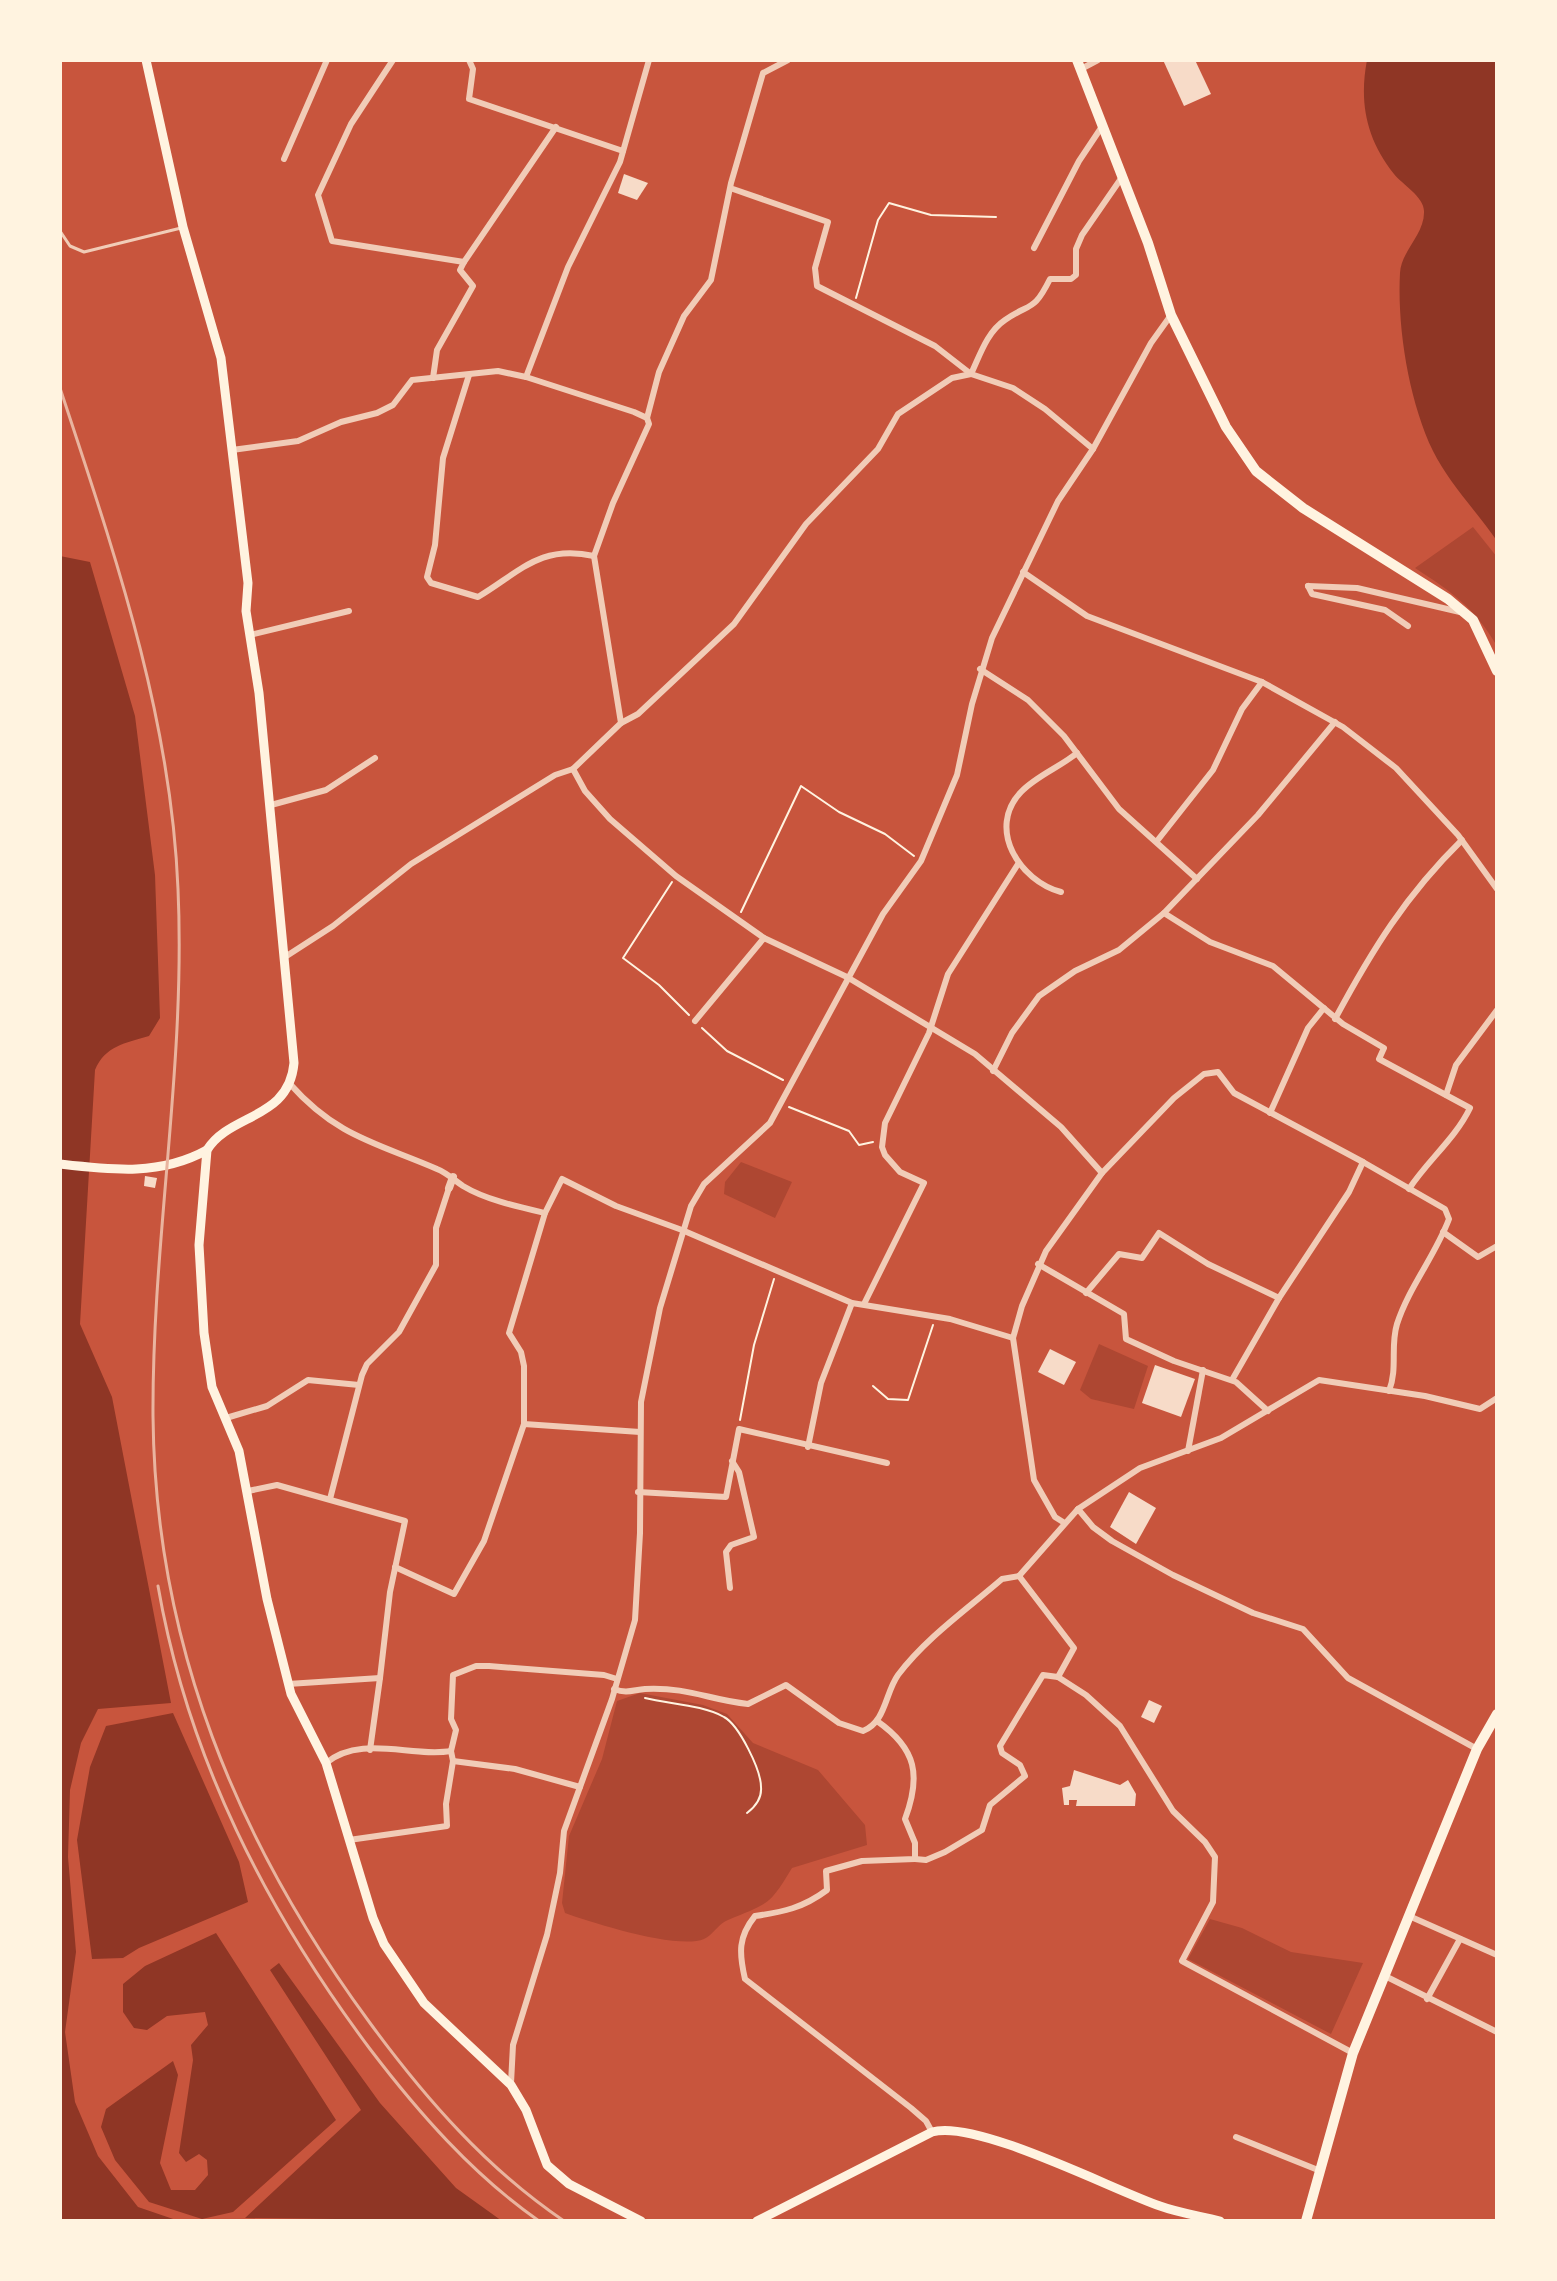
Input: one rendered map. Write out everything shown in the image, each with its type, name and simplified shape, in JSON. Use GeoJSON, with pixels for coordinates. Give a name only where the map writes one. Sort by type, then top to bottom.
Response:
{"type":"FeatureCollection","features":[{"type":"Feature","properties":{"kind":"main road"},"geometry":{"type":"LineString","coordinates":[[60,1164],[92,1168],[168,1167],[207,1150],[216,1139],[264,1111],[290,1084],[294,1063],[271,805],[221,358],[183,227],[146,60]]}},
{"type":"Feature","properties":{"kind":"main road"},"geometry":{"type":"LineString","coordinates":[[1079,64],[1120,180],[1148,243],[1171,315],[1226,427],[1256,471],[1303,508],[1448,599],[1473,620],[1497,671]]}},
{"type":"Feature","properties":{"kind":"main road"},"geometry":{"type":"LineString","coordinates":[[207,1150],[199,1245],[200,1294],[212,1387],[239,1451],[267,1599],[288,1684],[326,1763],[373,1918],[404,1976],[448,2028],[511,2085],[526,2110],[547,2165],[569,2184],[641,2221]]}},
{"type":"Feature","properties":{"kind":"main road"},"geometry":{"type":"LineString","coordinates":[[1306,2221],[1353,2053],[1477,1749],[1497,1714]]}},
{"type":"Feature","properties":{"kind":"main road"},"geometry":{"type":"LineString","coordinates":[[757,2221],[932,2132],[964,2131],[1161,2207],[1220,2221]]}},
{"type":"Feature","properties":{"kind":"street"},"geometry":{"type":"LineString","coordinates":[[284,159],[327,60]]}},
{"type":"Feature","properties":{"kind":"street"},"geometry":{"type":"LineString","coordinates":[[393,60],[351,124],[318,195],[332,241],[464,262]]}},
{"type":"Feature","properties":{"kind":"street"},"geometry":{"type":"LineString","coordinates":[[469,60],[473,69],[469,99],[623,151]]}},
{"type":"Feature","properties":{"kind":"street"},"geometry":{"type":"LineString","coordinates":[[526,377],[568,267],[615,174],[649,60]]}},
{"type":"Feature","properties":{"kind":"street"},"geometry":{"type":"LineString","coordinates":[[621,723],[602,588],[594,556],[602,528],[649,424],[647,418],[659,372],[684,316],[711,280],[733,189],[731,183],[763,73],[788,60]]}},
{"type":"Feature","properties":{"kind":"street"},"geometry":{"type":"LineString","coordinates":[[1079,64],[1098,60]]}},
{"type":"Feature","properties":{"kind":"street"},"geometry":{"type":"LineString","coordinates":[[433,378],[437,350],[473,286],[460,270],[534,155],[556,127]]}},
{"type":"Feature","properties":{"kind":"street"},"geometry":{"type":"LineString","coordinates":[[1034,248],[1079,161],[1101,128]]}},
{"type":"Feature","properties":{"kind":"street"},"geometry":{"type":"LineString","coordinates":[[971,374],[986,341],[1006,319],[1033,307],[1050,279],[1061,281],[1076,275],[1076,249],[1082,235],[1120,180]]}},
{"type":"Feature","properties":{"kind":"street"},"geometry":{"type":"LineString","coordinates":[[733,189],[828,222],[815,268],[817,286],[935,346],[971,374],[1013,388],[1045,409],[1093,449]]}},
{"type":"Feature","properties":{"kind":"street"},"geometry":{"type":"LineString","coordinates":[[511,2085],[514,2038],[547,1935],[560,1873],[564,1831],[614,1689],[636,1609],[640,1432],[652,1342],[682,1230],[697,1193],[739,1151],[756,1139],[784,1101],[847,977],[894,897],[921,861],[957,775],[980,669],[1023,572],[1064,491],[1093,449],[1159,329],[1171,315]]}},
{"type":"Feature","properties":{"kind":"street"},"geometry":{"type":"LineString","coordinates":[[232,450],[298,441],[341,422],[377,413],[393,405],[412,380],[498,371],[526,377],[647,418]]}},
{"type":"Feature","properties":{"kind":"street"},"geometry":{"type":"LineString","coordinates":[[285,957],[333,926],[411,864],[555,775],[573,769],[621,723],[658,696],[734,624],[806,524],[878,449],[898,414],[952,378],[971,374]]}},
{"type":"Feature","properties":{"kind":"street"},"geometry":{"type":"LineString","coordinates":[[469,375],[443,458],[435,545],[427,577],[431,583],[478,597],[514,571],[549,554],[594,556]]}},
{"type":"Feature","properties":{"kind":"street"},"geometry":{"type":"LineString","coordinates":[[1023,572],[1087,616],[1262,682],[1335,722],[1396,768],[1481,862],[1497,889]]}},
{"type":"Feature","properties":{"kind":"street"},"geometry":{"type":"LineString","coordinates":[[1408,626],[1385,610],[1312,594],[1308,586],[1357,588],[1464,613]]}},
{"type":"Feature","properties":{"kind":"street"},"geometry":{"type":"LineString","coordinates":[[250,635],[349,611]]}},
{"type":"Feature","properties":{"kind":"street"},"geometry":{"type":"LineString","coordinates":[[980,669],[1028,700],[1077,753],[1111,801],[1197,879]]}},
{"type":"Feature","properties":{"kind":"street"},"geometry":{"type":"LineString","coordinates":[[1157,841],[1213,770],[1242,709],[1262,682]]}},
{"type":"Feature","properties":{"kind":"street"},"geometry":{"type":"LineString","coordinates":[[993,1071],[1019,1022],[1039,996],[1075,971],[1119,950],[1164,913],[1272,799],[1335,722]]}},
{"type":"Feature","properties":{"kind":"street"},"geometry":{"type":"LineString","coordinates":[[1061,892],[1018,864],[1006,836],[1007,821],[1019,793],[1077,753]]}},
{"type":"Feature","properties":{"kind":"street"},"geometry":{"type":"LineString","coordinates":[[271,805],[326,790],[375,758]]}},
{"type":"Feature","properties":{"kind":"street"},"geometry":{"type":"LineString","coordinates":[[573,769],[598,806],[676,876],[764,938],[847,977],[888,1005],[932,1027],[975,1054],[1061,1127],[1102,1173]]}},
{"type":"Feature","properties":{"kind":"street"},"geometry":{"type":"LineString","coordinates":[[1335,1019],[1362,967],[1401,906],[1463,842]]}},
{"type":"Feature","properties":{"kind":"street"},"geometry":{"type":"LineString","coordinates":[[864,1304],[924,1183],[900,1172],[885,1155],[882,1139],[885,1123],[932,1027],[948,974],[1018,864]]}},
{"type":"Feature","properties":{"kind":"street"},"geometry":{"type":"LineString","coordinates":[[1164,913],[1210,942],[1273,966],[1335,1019],[1384,1048],[1379,1059],[1470,1108],[1457,1131],[1434,1153],[1409,1189]]}},
{"type":"Feature","properties":{"kind":"street"},"geometry":{"type":"LineString","coordinates":[[695,1021],[764,938]]}},
{"type":"Feature","properties":{"kind":"street"},"geometry":{"type":"LineString","coordinates":[[1270,1113],[1308,1028],[1324,1008]]}},
{"type":"Feature","properties":{"kind":"street"},"geometry":{"type":"LineString","coordinates":[[1446,1095],[1456,1065],[1497,1010]]}},
{"type":"Feature","properties":{"kind":"street"},"geometry":{"type":"LineString","coordinates":[[1063,1522],[1055,1517],[1034,1480],[1013,1338],[1038,1264],[1068,1215],[1102,1173],[1174,1098],[1204,1074],[1218,1072],[1234,1093],[1445,1209],[1449,1219],[1398,1321],[1393,1339],[1395,1368],[1389,1391]]}},
{"type":"Feature","properties":{"kind":"street"},"geometry":{"type":"LineString","coordinates":[[290,1084],[322,1114],[362,1142],[453,1177],[489,1196],[545,1213]]}},
{"type":"Feature","properties":{"kind":"street"},"geometry":{"type":"LineString","coordinates":[[1232,1380],[1279,1298],[1349,1192],[1363,1162]]}},
{"type":"Feature","properties":{"kind":"street"},"geometry":{"type":"LineString","coordinates":[[330,1499],[367,1364],[399,1332],[436,1265],[436,1228],[453,1177]]}},
{"type":"Feature","properties":{"kind":"street"},"geometry":{"type":"LineString","coordinates":[[395,1567],[454,1594],[484,1541],[524,1424],[524,1366],[521,1352],[509,1333],[545,1213],[562,1179],[628,1211],[682,1230],[852,1303],[936,1316],[1013,1338]]}},
{"type":"Feature","properties":{"kind":"street"},"geometry":{"type":"LineString","coordinates":[[1443,1232],[1478,1257],[1497,1246]]}},
{"type":"Feature","properties":{"kind":"street"},"geometry":{"type":"LineString","coordinates":[[1086,1293],[1119,1254],[1142,1258],[1159,1233],[1208,1264],[1279,1298]]}},
{"type":"Feature","properties":{"kind":"street"},"geometry":{"type":"LineString","coordinates":[[1038,1264],[1124,1314],[1126,1339],[1174,1361],[1232,1380],[1268,1411]]}},
{"type":"Feature","properties":{"kind":"street"},"geometry":{"type":"LineString","coordinates":[[808,1447],[821,1383],[852,1303]]}},
{"type":"Feature","properties":{"kind":"street"},"geometry":{"type":"LineString","coordinates":[[1188,1451],[1203,1370]]}},
{"type":"Feature","properties":{"kind":"street"},"geometry":{"type":"LineString","coordinates":[[226,1418],[267,1406],[308,1380],[359,1385]]}},
{"type":"Feature","properties":{"kind":"street"},"geometry":{"type":"LineString","coordinates":[[614,1689],[632,1693],[641,1689],[688,1689],[748,1704],[786,1685],[852,1729],[863,1731],[877,1721],[890,1687],[914,1655],[1002,1579],[1019,1576],[1063,1522],[1078,1509],[1140,1468],[1221,1438],[1319,1380],[1480,1409],[1497,1398]]}},
{"type":"Feature","properties":{"kind":"street"},"geometry":{"type":"LineString","coordinates":[[524,1424],[640,1432]]}},
{"type":"Feature","properties":{"kind":"street"},"geometry":{"type":"LineString","coordinates":[[638,1492],[726,1497],[739,1429],[887,1463]]}},
{"type":"Feature","properties":{"kind":"street"},"geometry":{"type":"LineString","coordinates":[[730,1588],[725,1559],[728,1548],[754,1537],[739,1472],[732,1461]]}},
{"type":"Feature","properties":{"kind":"street"},"geometry":{"type":"LineString","coordinates":[[248,1491],[277,1485],[405,1521],[395,1567],[370,1750]]}},
{"type":"Feature","properties":{"kind":"street"},"geometry":{"type":"LineString","coordinates":[[1078,1509],[1093,1527],[1112,1541],[1173,1575],[1253,1613],[1303,1629],[1348,1678],[1477,1749]]}},
{"type":"Feature","properties":{"kind":"street"},"geometry":{"type":"LineString","coordinates":[[1019,1576],[1074,1648],[1058,1677]]}},
{"type":"Feature","properties":{"kind":"street"},"geometry":{"type":"LineString","coordinates":[[349,1840],[447,1826],[446,1804],[456,1730],[451,1719],[453,1675],[476,1666],[489,1666],[604,1675],[617,1679]]}},
{"type":"Feature","properties":{"kind":"street"},"geometry":{"type":"LineString","coordinates":[[932,2132],[926,2121],[911,2108],[745,1979],[740,1959],[741,1934],[755,1916],[795,1911],[827,1890],[826,1871],[862,1861],[926,1860],[982,1830],[990,1805],[1025,1776],[1020,1765],[1002,1753],[1003,1738],[1043,1675],[1058,1677],[1086,1695],[1120,1726],[1173,1811],[1205,1842],[1215,1857],[1213,1902],[1182,1961],[1353,2053]]}},
{"type":"Feature","properties":{"kind":"street"},"geometry":{"type":"LineString","coordinates":[[288,1684],[380,1678]]}},
{"type":"Feature","properties":{"kind":"street"},"geometry":{"type":"LineString","coordinates":[[877,1721],[906,1748],[915,1770],[916,1794],[905,1819],[915,1843],[915,1859]]}},
{"type":"Feature","properties":{"kind":"street"},"geometry":{"type":"LineString","coordinates":[[326,1763],[347,1752],[451,1751]]}},
{"type":"Feature","properties":{"kind":"street"},"geometry":{"type":"LineString","coordinates":[[453,1761],[515,1769],[580,1787]]}},
{"type":"Feature","properties":{"kind":"street"},"geometry":{"type":"LineString","coordinates":[[1409,1916],[1497,1955]]}},
{"type":"Feature","properties":{"kind":"street"},"geometry":{"type":"LineString","coordinates":[[1427,1999],[1460,1939]]}},
{"type":"Feature","properties":{"kind":"street"},"geometry":{"type":"LineString","coordinates":[[1385,1976],[1497,2032]]}},
{"type":"Feature","properties":{"kind":"street"},"geometry":{"type":"LineString","coordinates":[[1236,2137],[1318,2170]]}},
{"type":"Feature","properties":{"kind":"lane"},"geometry":{"type":"LineString","coordinates":[[60,231],[70,246],[84,252],[183,227]]}},
{"type":"Feature","properties":{"kind":"path"},"geometry":{"type":"LineString","coordinates":[[854,306],[875,228],[889,203],[931,215],[996,217]]}},
{"type":"Feature","properties":{"kind":"path"},"geometry":{"type":"LineString","coordinates":[[737,920],[801,786],[839,812],[885,834],[921,861]]}},
{"type":"Feature","properties":{"kind":"path"},"geometry":{"type":"LineString","coordinates":[[676,876],[623,958],[659,985],[727,1051],[792,1084]]}},
{"type":"Feature","properties":{"kind":"path"},"geometry":{"type":"LineString","coordinates":[[784,1101],[805,1116],[852,1133],[859,1145],[882,1139]]}},
{"type":"Feature","properties":{"kind":"path"},"geometry":{"type":"LineString","coordinates":[[739,1429],[754,1345],[777,1271]]}},
{"type":"Feature","properties":{"kind":"path"},"geometry":{"type":"LineString","coordinates":[[873,1386],[888,1399],[908,1400],[936,1316]]}},
{"type":"Feature","properties":{"kind":"path"},"geometry":{"type":"LineString","coordinates":[[642,1697],[722,1715],[734,1724],[754,1760],[762,1789],[755,1807],[747,1813]]}},
{"type":"Feature","properties":{"kind":"shaded area"},"geometry":{"type":"Polygon","coordinates":[[[1367,60],[1497,60],[1497,541],[1440,463],[1417,410],[1403,340],[1400,273],[1404,257],[1421,227],[1424,211],[1417,196],[1384,161],[1371,134],[1364,91],[1367,60]]]}},
{"type":"Feature","properties":{"kind":"shaded area"},"geometry":{"type":"Polygon","coordinates":[[[1473,527],[1497,557],[1497,646],[1462,602],[1415,568],[1473,527]]]}},
{"type":"Feature","properties":{"kind":"shaded area"},"geometry":{"type":"Polygon","coordinates":[[[60,556],[90,562],[135,716],[155,875],[160,1018],[149,1036],[110,1051],[95,1070],[80,1324],[112,1397],[171,1703],[98,1709],[81,1743],[70,1790],[68,1857],[76,1952],[65,2032],[75,2102],[98,2156],[138,2207],[179,2221],[60,2221],[60,556]]]}},
{"type":"Feature","properties":{"kind":"shaded area"},"geometry":{"type":"Polygon","coordinates":[[[741,1162],[792,1182],[775,1218],[724,1194],[725,1182],[741,1162]]]}},
{"type":"Feature","properties":{"kind":"shaded area"},"geometry":{"type":"Polygon","coordinates":[[[1099,1344],[1148,1366],[1134,1409],[1091,1399],[1080,1390],[1099,1344]]]}},
{"type":"Feature","properties":{"kind":"shaded area"},"geometry":{"type":"Polygon","coordinates":[[[640,1693],[703,1705],[727,1714],[753,1743],[818,1770],[865,1825],[867,1845],[792,1868],[767,1902],[724,1922],[704,1939],[675,1941],[656,1938],[614,1929],[565,1913],[562,1903],[569,1836],[602,1759],[617,1701],[640,1693]]]}},
{"type":"Feature","properties":{"kind":"shaded area"},"geometry":{"type":"Polygon","coordinates":[[[173,1713],[239,1862],[248,1902],[139,1948],[123,1958],[92,1959],[77,1840],[90,1767],[106,1726],[173,1713]]]}},
{"type":"Feature","properties":{"kind":"shaded area"},"geometry":{"type":"Polygon","coordinates":[[[1210,1919],[1242,1928],[1291,1952],[1363,1963],[1331,2034],[1188,1959],[1210,1919]]]}},
{"type":"Feature","properties":{"kind":"shaded area"},"geometry":{"type":"Polygon","coordinates":[[[216,1933],[336,2120],[233,2212],[202,2219],[149,2202],[115,2160],[101,2127],[106,2109],[173,2061],[178,2075],[160,2163],[171,2190],[195,2190],[208,2175],[207,2160],[199,2154],[186,2162],[179,2153],[193,2060],[191,2045],[208,2025],[205,2012],[167,2016],[147,2030],[134,2028],[123,2012],[123,1984],[145,1966],[216,1933]]]}},
{"type":"Feature","properties":{"kind":"shaded area"},"geometry":{"type":"Polygon","coordinates":[[[279,1963],[380,2103],[456,2188],[502,2221],[245,2218],[361,2110],[270,1970],[279,1963]]]}},
{"type":"Feature","properties":{"kind":"building"},"geometry":{"type":"Polygon","coordinates":[[[1163,60],[1195,60],[1211,94],[1184,106],[1163,60]]]}},
{"type":"Feature","properties":{"kind":"building"},"geometry":{"type":"Polygon","coordinates":[[[624,174],[648,183],[637,200],[618,193],[624,174]]]}},
{"type":"Feature","properties":{"kind":"building"},"geometry":{"type":"Polygon","coordinates":[[[145,1176],[157,1178],[155,1188],[144,1186],[145,1176]]]}},
{"type":"Feature","properties":{"kind":"building"},"geometry":{"type":"Polygon","coordinates":[[[1050,1349],[1076,1362],[1064,1385],[1038,1372],[1050,1349]]]}},
{"type":"Feature","properties":{"kind":"building"},"geometry":{"type":"Polygon","coordinates":[[[1155,1365],[1195,1379],[1181,1417],[1142,1403],[1155,1365]]]}},
{"type":"Feature","properties":{"kind":"building"},"geometry":{"type":"Polygon","coordinates":[[[1129,1492],[1156,1508],[1136,1544],[1110,1527],[1129,1492]]]}},
{"type":"Feature","properties":{"kind":"building"},"geometry":{"type":"Polygon","coordinates":[[[1149,1700],[1162,1706],[1154,1723],[1141,1717],[1149,1700]]]}},
{"type":"Feature","properties":{"kind":"building"},"geometry":{"type":"Polygon","coordinates":[[[1074,1770],[1120,1785],[1128,1780],[1136,1794],[1135,1806],[1076,1806],[1077,1800],[1069,1800],[1069,1805],[1064,1805],[1062,1788],[1070,1786],[1074,1770]]]}},
{"type":"Feature","properties":{"kind":"railway"},"geometry":{"type":"LineString","coordinates":[[60,388],[137,635],[152,697],[173,824],[178,889],[177,1021],[158,1284],[153,1416],[157,1500],[169,1582],[187,1661],[212,1737],[243,1812],[280,1884],[323,1954],[370,2023],[435,2105],[509,2179],[564,2221]]}},
{"type":"Feature","properties":{"kind":"railway"},"geometry":{"type":"LineString","coordinates":[[158,1586],[171,1650],[211,1771],[236,1830],[297,1942],[332,1996],[407,2096],[469,2163],[539,2221]]}}]}
